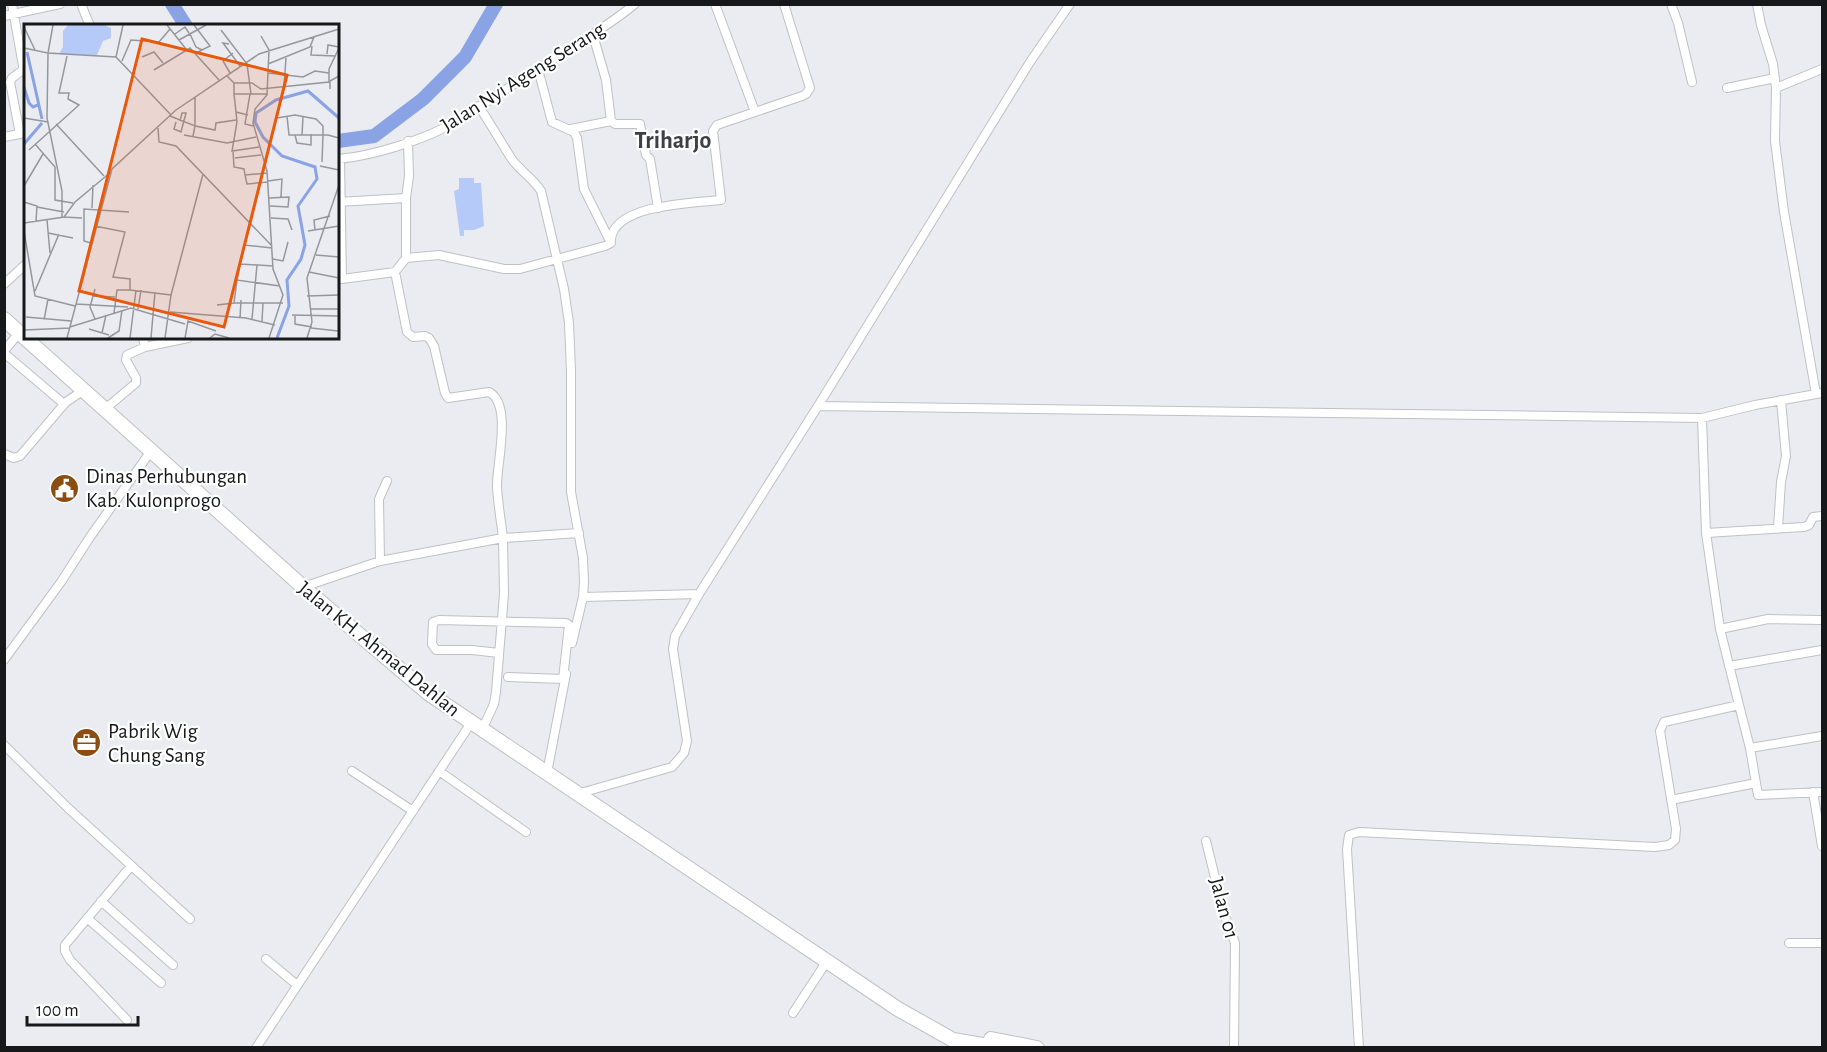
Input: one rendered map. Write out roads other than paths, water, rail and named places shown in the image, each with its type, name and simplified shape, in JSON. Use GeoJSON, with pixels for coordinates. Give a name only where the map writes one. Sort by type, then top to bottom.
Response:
{"type":"FeatureCollection","features":[{"type":"Feature","properties":{"kind":"highway","name":"Jalan KH. Ahmad Dahlan"},"geometry":{"type":"LineString","coordinates":[[4,319],[24,337]]}},
{"type":"Feature","properties":{"kind":"highway","name":"Jalan KH. Ahmad Dahlan"},"geometry":{"type":"LineString","coordinates":[[26,339],[303,587],[428,693],[826,963],[871,984],[951,1030],[990,1045],[1037,1047]]}},
{"type":"Feature","properties":{"kind":"street"},"geometry":{"type":"LineString","coordinates":[[4,137],[23,133],[10,82],[23,70],[9,16],[12,4]]}},
{"type":"Feature","properties":{"kind":"street"},"geometry":{"type":"LineString","coordinates":[[9,16],[60,4]]}},
{"type":"Feature","properties":{"kind":"street"},"geometry":{"type":"LineString","coordinates":[[81,4],[89,24]]}},
{"type":"Feature","properties":{"kind":"street","name":"Jalan Nyi Ageng Serang"},"geometry":{"type":"LineString","coordinates":[[339,159],[370,154],[437,131],[593,35],[634,4]]}},
{"type":"Feature","properties":{"kind":"street"},"geometry":{"type":"LineString","coordinates":[[715,4],[755,112]]}},
{"type":"Feature","properties":{"kind":"street"},"geometry":{"type":"LineString","coordinates":[[406,258],[440,255],[504,269],[520,269],[558,261],[606,246],[611,243],[614,229],[636,213],[721,200],[714,131],[717,125],[802,96],[810,88],[783,4]]}},
{"type":"Feature","properties":{"kind":"street"},"geometry":{"type":"LineString","coordinates":[[578,794],[672,767],[680,759],[687,741],[673,642],[699,594],[1030,62],[1070,4]]}},
{"type":"Feature","properties":{"kind":"street"},"geometry":{"type":"LineString","coordinates":[[1671,4],[1678,23],[1692,82]]}},
{"type":"Feature","properties":{"kind":"street"},"geometry":{"type":"LineString","coordinates":[[818,406],[1702,418],[1782,405],[1819,393],[1784,212],[1775,141],[1776,88],[1773,64],[1757,4]]}},
{"type":"Feature","properties":{"kind":"street"},"geometry":{"type":"LineString","coordinates":[[593,35],[606,80],[611,121]]}},
{"type":"Feature","properties":{"kind":"street"},"geometry":{"type":"LineString","coordinates":[[538,69],[552,122],[571,129],[611,121],[615,124],[640,124],[646,155],[650,159],[658,208]]}},
{"type":"Feature","properties":{"kind":"street"},"geometry":{"type":"LineString","coordinates":[[1776,88],[1822,69]]}},
{"type":"Feature","properties":{"kind":"street"},"geometry":{"type":"LineString","coordinates":[[1727,88],[1775,78]]}},
{"type":"Feature","properties":{"kind":"street"},"geometry":{"type":"LineString","coordinates":[[479,106],[511,158],[541,191],[558,261],[569,323],[571,492],[579,533],[584,582],[583,597],[547,773]]}},
{"type":"Feature","properties":{"kind":"street"},"geometry":{"type":"LineString","coordinates":[[571,129],[577,138],[584,189],[592,208],[611,239]]}},
{"type":"Feature","properties":{"kind":"street"},"geometry":{"type":"LineString","coordinates":[[339,159],[340,280],[395,272],[406,258],[408,141]]}},
{"type":"Feature","properties":{"kind":"street"},"geometry":{"type":"LineString","coordinates":[[339,202],[406,198]]}},
{"type":"Feature","properties":{"kind":"street"},"geometry":{"type":"LineString","coordinates":[[4,284],[24,266]]}},
{"type":"Feature","properties":{"kind":"street"},"geometry":{"type":"LineString","coordinates":[[256,1047],[439,771],[494,704],[504,594],[497,484],[501,415],[496,399],[489,392],[454,399],[448,398],[432,342],[425,336],[413,337],[407,332],[395,272]]}},
{"type":"Feature","properties":{"kind":"street"},"geometry":{"type":"LineString","coordinates":[[19,333],[4,352],[64,404]]}},
{"type":"Feature","properties":{"kind":"street"},"geometry":{"type":"LineString","coordinates":[[105,409],[136,383],[126,357],[144,342],[177,339]]}},
{"type":"Feature","properties":{"kind":"street"},"geometry":{"type":"LineString","coordinates":[[4,454],[14,458],[20,456],[64,404],[84,390]]}},
{"type":"Feature","properties":{"kind":"street"},"geometry":{"type":"LineString","coordinates":[[1778,528],[1781,482],[1786,456],[1782,405]]}},
{"type":"Feature","properties":{"kind":"street"},"geometry":{"type":"LineString","coordinates":[[1702,418],[1706,533],[1720,629],[1750,748],[1759,796],[1822,792]]}},
{"type":"Feature","properties":{"kind":"street"},"geometry":{"type":"LineString","coordinates":[[4,660],[151,452]]}},
{"type":"Feature","properties":{"kind":"street"},"geometry":{"type":"LineString","coordinates":[[380,561],[379,499],[387,481]]}},
{"type":"Feature","properties":{"kind":"street"},"geometry":{"type":"LineString","coordinates":[[1706,533],[1806,527],[1813,517],[1822,516]]}},
{"type":"Feature","properties":{"kind":"street"},"geometry":{"type":"LineString","coordinates":[[303,587],[380,561],[502,538],[579,533]]}},
{"type":"Feature","properties":{"kind":"street"},"geometry":{"type":"LineString","coordinates":[[583,597],[699,594]]}},
{"type":"Feature","properties":{"kind":"street"},"geometry":{"type":"LineString","coordinates":[[1720,629],[1768,619],[1822,620]]}},
{"type":"Feature","properties":{"kind":"street"},"geometry":{"type":"LineString","coordinates":[[499,653],[436,650],[432,645],[432,624],[439,620],[566,623],[569,625],[563,679],[508,677]]}},
{"type":"Feature","properties":{"kind":"street"},"geometry":{"type":"LineString","coordinates":[[1729,666],[1822,650]]}},
{"type":"Feature","properties":{"kind":"street"},"geometry":{"type":"LineString","coordinates":[[1359,1047],[1347,849],[1349,835],[1359,832],[1511,841],[1664,846],[1672,844],[1676,836],[1660,731],[1662,723],[1738,705]]}},
{"type":"Feature","properties":{"kind":"street"},"geometry":{"type":"LineString","coordinates":[[1750,748],[1822,736]]}},
{"type":"Feature","properties":{"kind":"street"},"geometry":{"type":"LineString","coordinates":[[4,745],[68,808],[190,919]]}},
{"type":"Feature","properties":{"kind":"street"},"geometry":{"type":"LineString","coordinates":[[352,771],[412,811]]}},
{"type":"Feature","properties":{"kind":"street"},"geometry":{"type":"LineString","coordinates":[[439,771],[526,832]]}},
{"type":"Feature","properties":{"kind":"street"},"geometry":{"type":"LineString","coordinates":[[1671,800],[1756,783]]}},
{"type":"Feature","properties":{"kind":"street"},"geometry":{"type":"LineString","coordinates":[[1813,792],[1822,846]]}},
{"type":"Feature","properties":{"kind":"street","name":"Jalan 01"},"geometry":{"type":"LineString","coordinates":[[1206,841],[1224,914],[1235,943],[1234,1047]]}},
{"type":"Feature","properties":{"kind":"street"},"geometry":{"type":"LineString","coordinates":[[128,1020],[67,956],[65,945],[131,866]]}},
{"type":"Feature","properties":{"kind":"street"},"geometry":{"type":"LineString","coordinates":[[101,901],[172,966]]}},
{"type":"Feature","properties":{"kind":"street"},"geometry":{"type":"LineString","coordinates":[[87,918],[161,983]]}},
{"type":"Feature","properties":{"kind":"street"},"geometry":{"type":"LineString","coordinates":[[1789,943],[1822,944]]}},
{"type":"Feature","properties":{"kind":"street"},"geometry":{"type":"LineString","coordinates":[[266,959],[297,985]]}},
{"type":"Feature","properties":{"kind":"street"},"geometry":{"type":"LineString","coordinates":[[794,1013],[826,963]]}},
{"type":"Feature","properties":{"kind":"waterway"},"geometry":{"type":"LineString","coordinates":[[172,4],[185,24]]}},
{"type":"Feature","properties":{"kind":"waterway"},"geometry":{"type":"LineString","coordinates":[[339,141],[374,136],[423,99],[465,57],[496,4]]}},
{"type":"Feature","properties":{"kind":"place","name":"Dinas Perhubungan Kab. Kulonprogo"},"geometry":{"type":"Point","coordinates":[65,488]}},
{"type":"Feature","properties":{"kind":"place","name":"Pabrik Wig Chung Sang"},"geometry":{"type":"Point","coordinates":[87,743]}},
{"type":"Feature","properties":{"kind":"district","name":"Triharjo"},"geometry":{"type":"Point","coordinates":[673,141]}}]}
